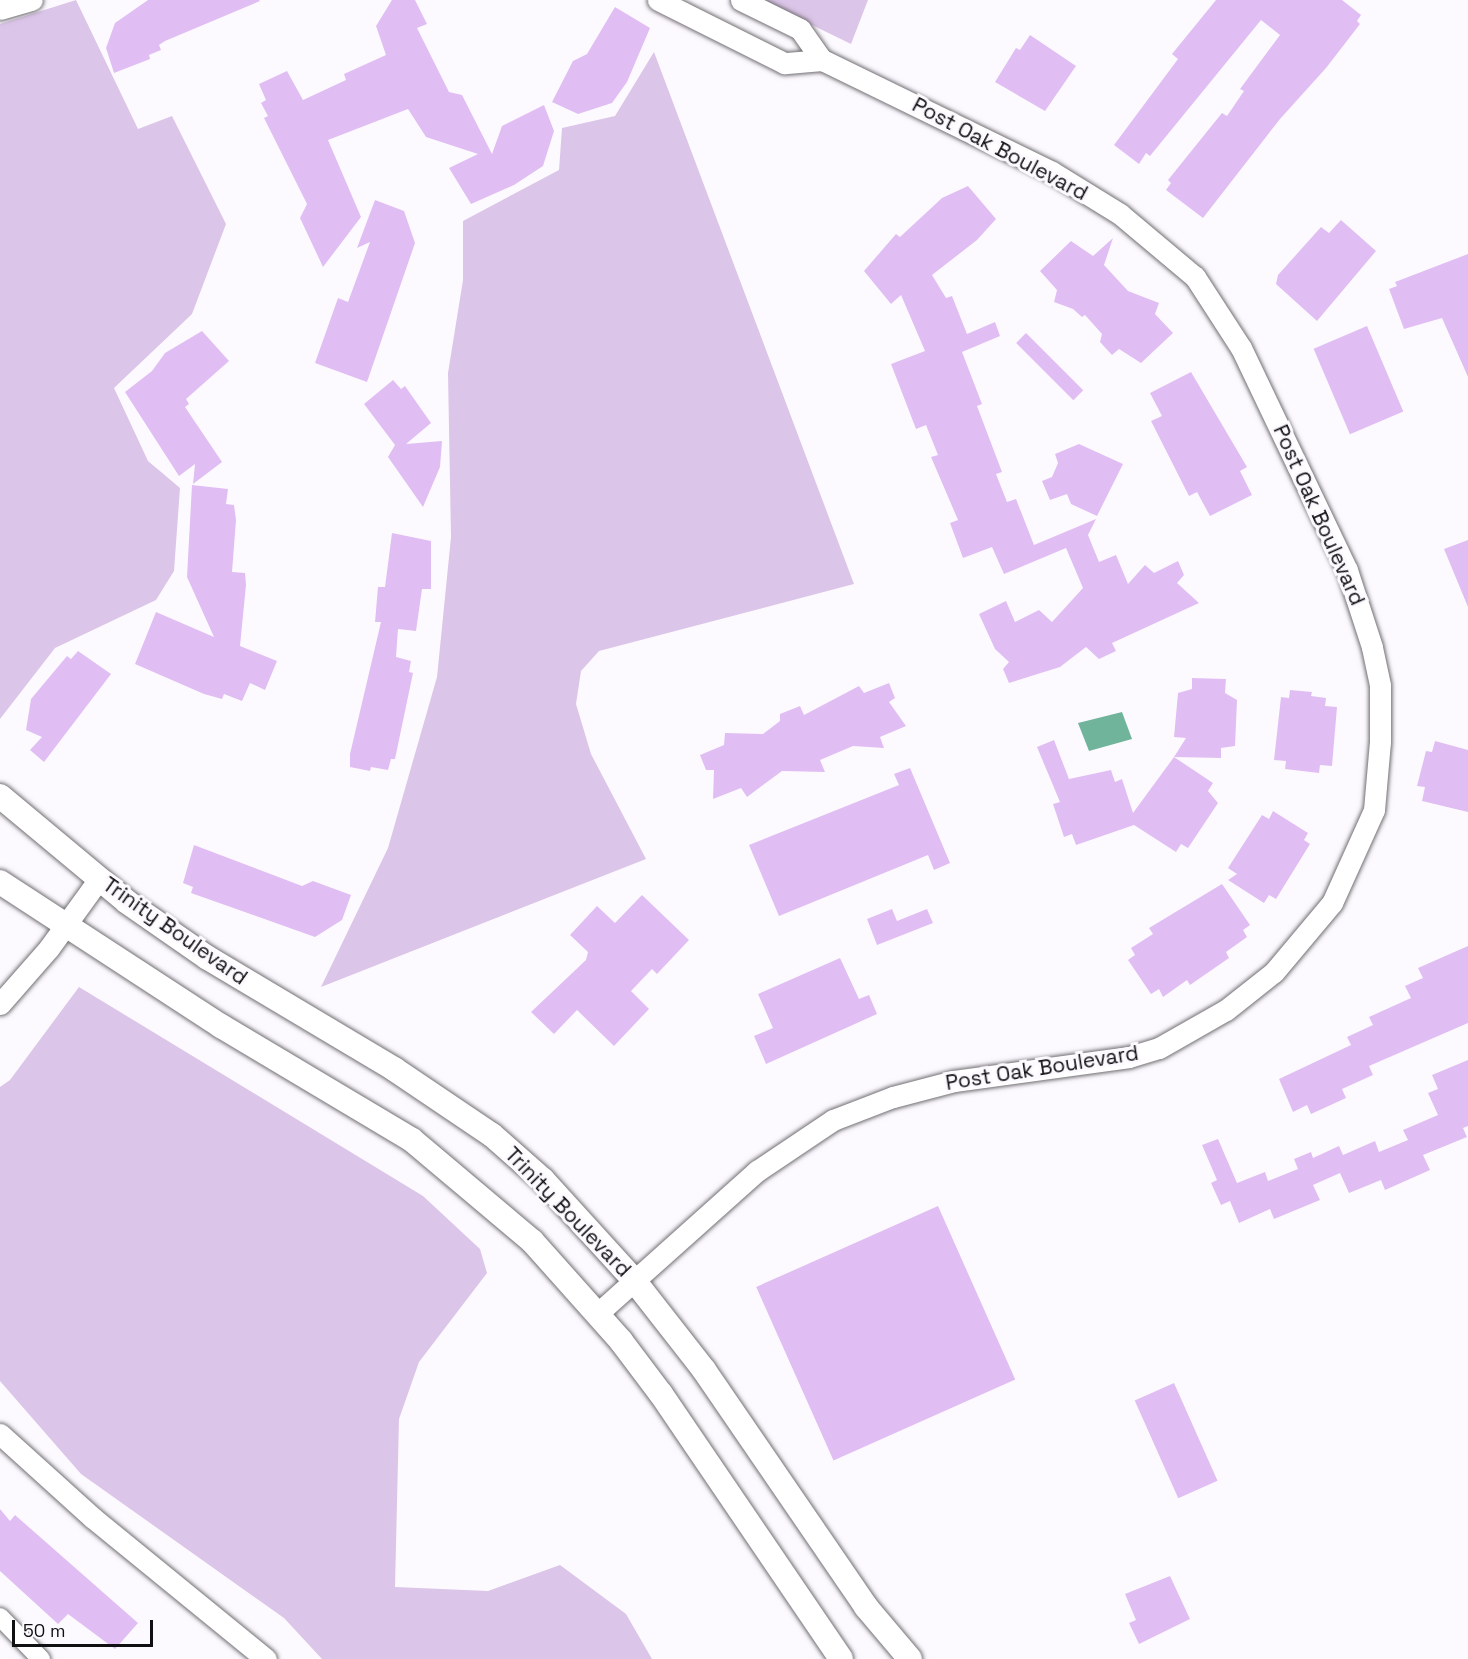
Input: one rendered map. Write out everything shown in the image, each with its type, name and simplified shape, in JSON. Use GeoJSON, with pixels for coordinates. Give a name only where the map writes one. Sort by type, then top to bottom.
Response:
{"type":"FeatureCollection","features":[{"type":"Feature","properties":{"kind":"main road","name":"Trinity Boulevard"},"geometry":{"type":"LineString","coordinates":[[0,796],[99,879],[208,958],[394,1069],[492,1135],[543,1180],[633,1279],[790,1489],[866,1607],[910,1659]]}},
{"type":"Feature","properties":{"kind":"main road"},"geometry":{"type":"LineString","coordinates":[[0,882],[412,1140],[532,1241],[597,1314],[662,1394],[841,1659]]}},
{"type":"Feature","properties":{"kind":"street"},"geometry":{"type":"LineString","coordinates":[[0,9],[32,0]]}},
{"type":"Feature","properties":{"kind":"street"},"geometry":{"type":"LineString","coordinates":[[658,0],[784,63],[822,60]]}},
{"type":"Feature","properties":{"kind":"street","name":"Post Oak Boulevard"},"geometry":{"type":"LineString","coordinates":[[597,1314],[633,1279],[757,1171],[833,1120],[893,1096],[954,1081],[1129,1057],[1159,1048],[1226,1010],[1274,972],[1332,903],[1374,810],[1380,686],[1362,614],[1347,570],[1273,411],[1241,348],[1195,277],[1120,214],[1052,172],[822,60],[800,29],[741,0]]}},
{"type":"Feature","properties":{"kind":"street"},"geometry":{"type":"LineString","coordinates":[[0,1004],[67,926],[99,879]]}},
{"type":"Feature","properties":{"kind":"street"},"geometry":{"type":"LineString","coordinates":[[0,1434],[93,1518],[266,1659]]}},
{"type":"Feature","properties":{"kind":"street"},"geometry":{"type":"LineString","coordinates":[[0,1617],[38,1655]]}},
{"type":"Feature","properties":{"kind":"shaded area"},"geometry":{"type":"Polygon","coordinates":[[[76,0],[138,129],[172,116],[226,224],[192,314],[114,388],[148,461],[180,488],[174,571],[156,600],[55,648],[0,719],[0,24],[76,0]]]}},
{"type":"Feature","properties":{"kind":"shaded area"},"geometry":{"type":"Polygon","coordinates":[[[761,0],[868,0],[851,44],[761,0]]]}},
{"type":"Feature","properties":{"kind":"shaded area"},"geometry":{"type":"Polygon","coordinates":[[[654,52],[854,584],[599,651],[581,671],[576,704],[591,754],[646,859],[321,987],[388,848],[437,677],[451,537],[448,373],[463,280],[463,221],[559,170],[562,128],[615,116],[654,52]]]}},
{"type":"Feature","properties":{"kind":"shaded area"},"geometry":{"type":"Polygon","coordinates":[[[1122,712],[1132,739],[1089,751],[1078,723],[1122,712]]]}},
{"type":"Feature","properties":{"kind":"shaded area"},"geometry":{"type":"Polygon","coordinates":[[[79,987],[423,1196],[480,1249],[487,1273],[419,1362],[399,1419],[395,1587],[488,1591],[560,1565],[626,1614],[652,1659],[322,1659],[284,1618],[81,1474],[0,1381],[0,1087],[10,1080],[79,987]]]}},
{"type":"Feature","properties":{"kind":"building"},"geometry":{"type":"Polygon","coordinates":[[[148,0],[260,1],[165,41],[159,45],[161,50],[149,55],[150,59],[114,73],[106,48],[115,23],[148,0]]]}},
{"type":"Feature","properties":{"kind":"building"},"geometry":{"type":"Polygon","coordinates":[[[392,0],[415,0],[427,24],[417,28],[449,92],[462,95],[492,154],[502,126],[544,105],[554,131],[543,166],[514,185],[471,204],[449,168],[478,154],[426,137],[408,109],[328,140],[361,217],[323,267],[300,218],[307,204],[264,118],[268,116],[261,103],[266,100],[259,84],[287,71],[303,100],[346,80],[344,74],[386,55],[376,26],[392,0]]]}},
{"type":"Feature","properties":{"kind":"building"},"geometry":{"type":"Polygon","coordinates":[[[1216,0],[1342,0],[1361,15],[1357,21],[1360,24],[1326,68],[1280,119],[1203,218],[1166,190],[1171,183],[1168,180],[1222,113],[1227,116],[1244,91],[1240,89],[1280,35],[1261,20],[1150,156],[1146,153],[1139,164],[1114,145],[1178,59],[1172,54],[1216,0]]]}},
{"type":"Feature","properties":{"kind":"building"},"geometry":{"type":"Polygon","coordinates":[[[615,7],[650,28],[627,82],[612,103],[578,114],[552,102],[573,61],[587,54],[615,7]]]}},
{"type":"Feature","properties":{"kind":"building"},"geometry":{"type":"Polygon","coordinates":[[[1030,35],[1076,66],[1045,111],[995,82],[1016,48],[1020,50],[1030,35]]]}},
{"type":"Feature","properties":{"kind":"building"},"geometry":{"type":"Polygon","coordinates":[[[968,186],[996,219],[977,240],[932,275],[946,298],[952,296],[967,334],[995,322],[1000,336],[962,352],[982,404],[977,406],[1002,472],[996,474],[1007,502],[1016,499],[1034,545],[1096,519],[1088,535],[1099,562],[1116,555],[1128,584],[1145,565],[1154,573],[1178,561],[1184,575],[1177,583],[1199,603],[1112,643],[1116,651],[1099,659],[1086,647],[1060,667],[1009,683],[1003,669],[1009,662],[995,649],[979,614],[1006,601],[1015,622],[1039,610],[1052,622],[1083,588],[1066,548],[1004,574],[992,547],[963,558],[950,523],[958,520],[931,457],[938,455],[926,425],[916,429],[891,364],[925,351],[901,295],[891,304],[864,271],[896,234],[900,237],[942,198],[968,186]]]}},
{"type":"Feature","properties":{"kind":"building"},"geometry":{"type":"Polygon","coordinates":[[[375,200],[404,211],[415,243],[367,382],[315,363],[338,298],[348,302],[370,242],[357,248],[375,200]]]}},
{"type":"Feature","properties":{"kind":"building"},"geometry":{"type":"Polygon","coordinates":[[[1341,220],[1376,251],[1317,321],[1276,284],[1278,275],[1321,227],[1329,233],[1341,220]]]}},
{"type":"Feature","properties":{"kind":"building"},"geometry":{"type":"Polygon","coordinates":[[[1113,238],[1104,265],[1128,291],[1159,303],[1155,314],[1173,333],[1141,363],[1119,349],[1112,355],[1100,342],[1102,334],[1085,315],[1082,317],[1073,309],[1054,302],[1057,290],[1040,271],[1071,241],[1093,256],[1113,238]]]}},
{"type":"Feature","properties":{"kind":"building"},"geometry":{"type":"Polygon","coordinates":[[[1468,254],[1468,377],[1442,318],[1404,329],[1389,289],[1397,286],[1395,282],[1468,254]]]}},
{"type":"Feature","properties":{"kind":"building"},"geometry":{"type":"Polygon","coordinates":[[[1367,326],[1403,412],[1350,434],[1314,349],[1367,326]]]}},
{"type":"Feature","properties":{"kind":"building"},"geometry":{"type":"Polygon","coordinates":[[[202,331],[229,361],[186,399],[189,404],[185,407],[222,462],[193,484],[195,464],[179,476],[125,392],[152,371],[165,353],[202,331]]]}},
{"type":"Feature","properties":{"kind":"building"},"geometry":{"type":"Polygon","coordinates":[[[1026,333],[1083,390],[1073,400],[1016,343],[1026,333]]]}},
{"type":"Feature","properties":{"kind":"building"},"geometry":{"type":"Polygon","coordinates":[[[1191,372],[1247,467],[1240,471],[1252,495],[1210,516],[1197,492],[1189,496],[1151,421],[1162,416],[1150,393],[1191,372]]]}},
{"type":"Feature","properties":{"kind":"building"},"geometry":{"type":"Polygon","coordinates":[[[393,380],[401,389],[405,386],[431,423],[406,444],[442,441],[440,467],[423,507],[388,457],[395,445],[364,404],[393,380]]]}},
{"type":"Feature","properties":{"kind":"building"},"geometry":{"type":"Polygon","coordinates":[[[1079,444],[1123,464],[1097,516],[1071,504],[1067,494],[1050,500],[1042,481],[1052,477],[1058,463],[1055,454],[1079,444]]]}},
{"type":"Feature","properties":{"kind":"building"},"geometry":{"type":"Polygon","coordinates":[[[192,485],[228,489],[226,504],[234,505],[236,520],[232,572],[245,573],[246,585],[240,646],[277,661],[265,690],[250,683],[242,701],[224,694],[222,699],[204,694],[135,664],[156,612],[214,637],[187,577],[192,485]]]}},
{"type":"Feature","properties":{"kind":"building"},"geometry":{"type":"Polygon","coordinates":[[[392,533],[431,541],[431,589],[422,589],[416,631],[398,629],[396,657],[411,661],[409,672],[413,673],[395,759],[391,759],[388,770],[371,767],[370,771],[350,767],[350,754],[381,622],[375,622],[378,587],[385,587],[392,533]]]}},
{"type":"Feature","properties":{"kind":"building"},"geometry":{"type":"Polygon","coordinates":[[[1468,540],[1468,607],[1444,549],[1468,540]]]}},
{"type":"Feature","properties":{"kind":"building"},"geometry":{"type":"Polygon","coordinates":[[[78,651],[111,674],[44,762],[30,750],[42,737],[26,730],[31,699],[67,656],[71,659],[78,651]]]}},
{"type":"Feature","properties":{"kind":"building"},"geometry":{"type":"Polygon","coordinates":[[[1192,678],[1226,679],[1225,693],[1237,700],[1235,746],[1221,748],[1221,758],[1174,757],[1186,738],[1174,737],[1178,693],[1192,689],[1192,678]]]}},
{"type":"Feature","properties":{"kind":"building"},"geometry":{"type":"Polygon","coordinates":[[[889,683],[895,698],[889,702],[906,726],[880,737],[884,748],[853,746],[820,760],[825,772],[782,771],[747,797],[741,788],[713,799],[714,770],[706,770],[700,755],[724,745],[725,733],[763,734],[780,721],[780,714],[800,706],[804,715],[859,686],[864,693],[889,683]]]}},
{"type":"Feature","properties":{"kind":"building"},"geometry":{"type":"Polygon","coordinates":[[[1290,690],[1312,692],[1311,696],[1326,698],[1325,706],[1337,707],[1332,766],[1320,765],[1319,773],[1285,769],[1286,761],[1274,760],[1281,697],[1289,698],[1290,690]]]}},
{"type":"Feature","properties":{"kind":"building"},"geometry":{"type":"Polygon","coordinates":[[[1054,740],[1069,779],[1111,770],[1115,782],[1122,779],[1133,813],[1174,757],[1213,783],[1208,791],[1218,803],[1188,848],[1181,844],[1176,852],[1134,825],[1076,845],[1072,834],[1064,837],[1053,804],[1060,802],[1037,747],[1054,740]]]}},
{"type":"Feature","properties":{"kind":"building"},"geometry":{"type":"Polygon","coordinates":[[[1435,741],[1468,750],[1468,812],[1422,801],[1425,787],[1417,786],[1426,751],[1432,752],[1435,741]]]}},
{"type":"Feature","properties":{"kind":"building"},"geometry":{"type":"Polygon","coordinates":[[[910,768],[950,863],[934,870],[928,855],[779,916],[749,845],[899,785],[894,774],[910,768]]]}},
{"type":"Feature","properties":{"kind":"building"},"geometry":{"type":"Polygon","coordinates":[[[1273,811],[1308,833],[1304,840],[1310,844],[1276,899],[1269,895],[1264,903],[1228,880],[1237,874],[1228,868],[1262,815],[1269,819],[1273,811]]]}},
{"type":"Feature","properties":{"kind":"building"},"geometry":{"type":"Polygon","coordinates":[[[194,845],[302,886],[313,881],[351,895],[342,920],[315,937],[191,893],[193,887],[183,883],[194,845]]]}},
{"type":"Feature","properties":{"kind":"building"},"geometry":{"type":"Polygon","coordinates":[[[1222,884],[1250,925],[1243,930],[1247,937],[1226,952],[1229,958],[1190,985],[1187,980],[1163,997],[1159,989],[1151,994],[1128,960],[1135,955],[1131,948],[1153,934],[1149,928],[1222,884]]]}},
{"type":"Feature","properties":{"kind":"building"},"geometry":{"type":"Polygon","coordinates":[[[642,895],[689,940],[657,974],[652,969],[631,991],[649,1009],[614,1046],[577,1010],[554,1034],[531,1012],[586,960],[588,952],[570,935],[597,906],[615,923],[642,895]]]}},
{"type":"Feature","properties":{"kind":"building"},"geometry":{"type":"Polygon","coordinates":[[[892,909],[897,921],[927,909],[933,923],[877,945],[867,919],[892,909]]]}},
{"type":"Feature","properties":{"kind":"building"},"geometry":{"type":"Polygon","coordinates":[[[1468,946],[1468,1023],[1369,1066],[1373,1075],[1342,1089],[1346,1098],[1311,1114],[1307,1105],[1293,1112],[1279,1079],[1351,1045],[1347,1037],[1373,1025],[1369,1017],[1411,998],[1405,986],[1423,978],[1418,968],[1468,946]]]}},
{"type":"Feature","properties":{"kind":"building"},"geometry":{"type":"Polygon","coordinates":[[[840,958],[859,999],[869,995],[877,1014],[766,1064],[754,1036],[773,1028],[758,994],[840,958]]]}},
{"type":"Feature","properties":{"kind":"building"},"geometry":{"type":"Polygon","coordinates":[[[1468,1060],[1468,1126],[1463,1128],[1467,1137],[1423,1155],[1430,1170],[1385,1190],[1381,1180],[1349,1193],[1340,1173],[1313,1185],[1320,1200],[1274,1219],[1270,1209],[1239,1223],[1230,1201],[1221,1205],[1211,1183],[1217,1180],[1202,1145],[1218,1139],[1237,1183],[1265,1172],[1268,1181],[1298,1169],[1294,1159],[1311,1152],[1313,1158],[1339,1146],[1343,1155],[1375,1141],[1379,1152],[1408,1140],[1403,1130],[1438,1115],[1428,1093],[1438,1089],[1432,1075],[1468,1060]]]}},
{"type":"Feature","properties":{"kind":"building"},"geometry":{"type":"Polygon","coordinates":[[[938,1206],[1015,1380],[833,1461],[756,1287],[938,1206]]]}},
{"type":"Feature","properties":{"kind":"building"},"geometry":{"type":"Polygon","coordinates":[[[1174,1383],[1218,1481],[1178,1498],[1135,1400],[1174,1383]]]}},
{"type":"Feature","properties":{"kind":"building"},"geometry":{"type":"Polygon","coordinates":[[[0,1509],[10,1521],[15,1515],[138,1623],[115,1649],[68,1614],[58,1624],[0,1571],[0,1509]]]}},
{"type":"Feature","properties":{"kind":"building"},"geometry":{"type":"Polygon","coordinates":[[[1170,1576],[1190,1619],[1139,1644],[1129,1623],[1136,1620],[1125,1594],[1170,1576]]]}}]}
